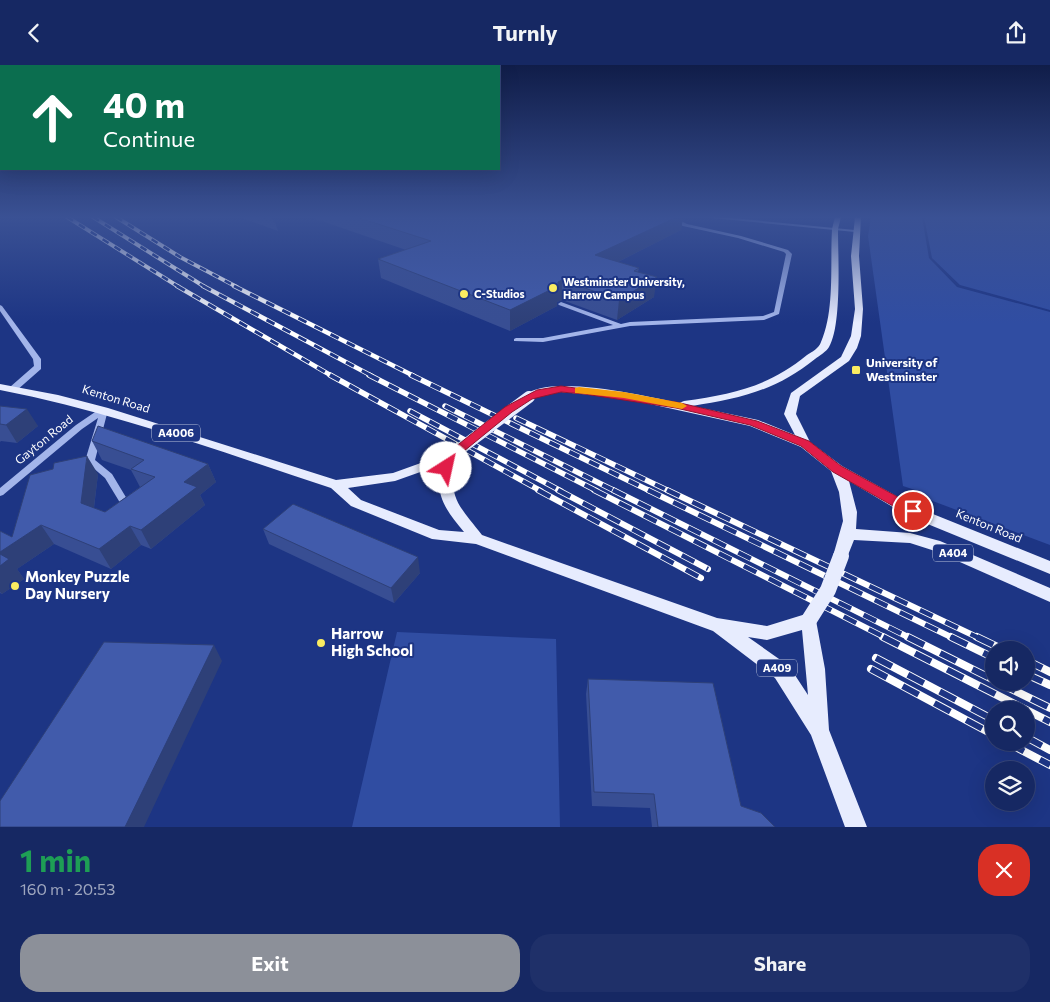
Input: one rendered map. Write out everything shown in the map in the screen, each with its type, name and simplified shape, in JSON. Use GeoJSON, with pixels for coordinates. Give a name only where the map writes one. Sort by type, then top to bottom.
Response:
{"type":"FeatureCollection","features":[{"type":"Feature","properties":{"kind":"main road"},"geometry":{"type":"LineString","coordinates":[[676,405],[733,397],[764,386],[799,367],[825,346],[833,317],[834,253]]}},
{"type":"Feature","properties":{"kind":"main road"},"geometry":{"type":"LineString","coordinates":[[805,444],[790,414],[795,395],[845,359],[851,351],[858,321],[856,253]]}},
{"type":"Feature","properties":{"kind":"main road","name":"Kenton Road"},"geometry":{"type":"LineString","coordinates":[[6,388],[104,409],[336,485],[366,483],[395,477],[448,458],[509,409],[528,397],[541,392],[561,389],[624,395],[754,423],[805,444],[837,469],[913,511],[1050,568]]}},
{"type":"Feature","properties":{"kind":"main road"},"geometry":{"type":"LineString","coordinates":[[448,458],[444,478],[446,497],[451,509],[462,518],[477,539]]}},
{"type":"Feature","properties":{"kind":"main road"},"geometry":{"type":"LineString","coordinates":[[717,625],[767,633],[809,620],[828,590],[850,534],[850,501],[837,469]]}},
{"type":"Feature","properties":{"kind":"main road","name":"Kenton Road"},"geometry":{"type":"LineString","coordinates":[[336,485],[356,503],[437,535],[477,539],[717,625]]}},
{"type":"Feature","properties":{"kind":"main road","name":"A404"},"geometry":{"type":"LineString","coordinates":[[850,534],[910,538],[940,547],[1050,595]]}},
{"type":"Feature","properties":{"kind":"main road","name":"A409"},"geometry":{"type":"LineString","coordinates":[[809,620],[816,669],[819,729]]}},
{"type":"Feature","properties":{"kind":"main road","name":"A409"},"geometry":{"type":"LineString","coordinates":[[717,625],[782,672],[819,729],[856,827]]}},
{"type":"Feature","properties":{"kind":"street"},"geometry":{"type":"LineString","coordinates":[[516,340],[543,340],[620,325],[772,316],[777,313],[779,306],[789,254]]}},
{"type":"Feature","properties":{"kind":"street"},"geometry":{"type":"LineString","coordinates":[[561,304],[620,325]]}},
{"type":"Feature","properties":{"kind":"street"},"geometry":{"type":"LineString","coordinates":[[0,307],[37,359],[38,367],[6,388]]}},
{"type":"Feature","properties":{"kind":"street"},"geometry":{"type":"LineString","coordinates":[[104,409],[90,461],[109,476],[125,503]]}},
{"type":"Feature","properties":{"kind":"street","name":"Gayton Road"},"geometry":{"type":"LineString","coordinates":[[3,488],[104,409]]}},
{"type":"Feature","properties":{"kind":"shaded area"},"geometry":{"type":"Polygon","coordinates":[[[870,253],[928,253],[929,258],[957,287],[1050,312],[1050,545],[922,497],[921,492],[903,486],[870,253]]]}},
{"type":"Feature","properties":{"kind":"shaded area"},"geometry":{"type":"Polygon","coordinates":[[[931,253],[1050,253],[1050,310],[960,285],[932,258],[931,253]]]}},
{"type":"Feature","properties":{"kind":"shaded area"},"geometry":{"type":"Polygon","coordinates":[[[397,632],[556,639],[560,827],[352,827],[397,632]]]}},
{"type":"Feature","properties":{"kind":"building"},"geometry":{"type":"Polygon","coordinates":[[[397,253],[600,253],[595,255],[639,268],[634,271],[657,277],[619,300],[562,280],[558,282],[558,286],[510,310],[378,259],[397,253]]]}},
{"type":"Feature","properties":{"kind":"building"},"geometry":{"type":"Polygon","coordinates":[[[0,406],[27,409],[6,425],[0,424],[0,406]]]}},
{"type":"Feature","properties":{"kind":"building"},"geometry":{"type":"Polygon","coordinates":[[[98,426],[208,464],[184,482],[197,487],[141,530],[130,526],[99,549],[41,525],[0,552],[0,531],[12,537],[30,475],[53,469],[54,463],[87,456],[81,503],[105,512],[155,477],[131,469],[144,460],[92,441],[98,426]]]}},
{"type":"Feature","properties":{"kind":"building"},"geometry":{"type":"Polygon","coordinates":[[[293,504],[418,557],[391,588],[263,529],[293,504]]]}},
{"type":"Feature","properties":{"kind":"building"},"geometry":{"type":"Polygon","coordinates":[[[0,554],[9,559],[0,566],[0,554]]]}},
{"type":"Feature","properties":{"kind":"building"},"geometry":{"type":"Polygon","coordinates":[[[104,642],[214,645],[125,827],[0,827],[0,801],[104,642]]]}},
{"type":"Feature","properties":{"kind":"building"},"geometry":{"type":"Polygon","coordinates":[[[588,679],[713,683],[741,806],[761,813],[775,827],[658,827],[654,794],[594,792],[588,679]]]}},
{"type":"Feature","properties":{"kind":"railway"},"geometry":{"type":"LineString","coordinates":[[124,253],[179,287]]}},
{"type":"Feature","properties":{"kind":"railway"},"geometry":{"type":"LineString","coordinates":[[150,253],[205,287]]}},
{"type":"Feature","properties":{"kind":"railway"},"geometry":{"type":"LineString","coordinates":[[173,253],[237,287]]}},
{"type":"Feature","properties":{"kind":"railway"},"geometry":{"type":"LineString","coordinates":[[177,286],[332,376]]}},
{"type":"Feature","properties":{"kind":"railway"},"geometry":{"type":"LineString","coordinates":[[203,286],[372,376]]}},
{"type":"Feature","properties":{"kind":"railway"},"geometry":{"type":"LineString","coordinates":[[234,286],[414,376]]}},
{"type":"Feature","properties":{"kind":"railway"},"geometry":{"type":"LineString","coordinates":[[330,375],[541,491]]}},
{"type":"Feature","properties":{"kind":"railway"},"geometry":{"type":"LineString","coordinates":[[369,375],[597,491]]}},
{"type":"Feature","properties":{"kind":"railway"},"geometry":{"type":"LineString","coordinates":[[411,375],[650,491]]}},
{"type":"Feature","properties":{"kind":"railway"},"geometry":{"type":"LineString","coordinates":[[445,406],[613,490]]}},
{"type":"Feature","properties":{"kind":"railway"},"geometry":{"type":"LineString","coordinates":[[410,411],[561,491]]}},
{"type":"Feature","properties":{"kind":"railway"},"geometry":{"type":"LineString","coordinates":[[516,418],[669,491]]}},
{"type":"Feature","properties":{"kind":"railway"},"geometry":{"type":"LineString","coordinates":[[538,490],[701,578]]}},
{"type":"Feature","properties":{"kind":"railway"},"geometry":{"type":"LineString","coordinates":[[558,490],[708,569]]}},
{"type":"Feature","properties":{"kind":"railway"},"geometry":{"type":"LineString","coordinates":[[594,490],[886,638]]}},
{"type":"Feature","properties":{"kind":"railway"},"geometry":{"type":"LineString","coordinates":[[613,490],[910,638]]}},
{"type":"Feature","properties":{"kind":"railway"},"geometry":{"type":"LineString","coordinates":[[648,490],[953,638]]}},
{"type":"Feature","properties":{"kind":"railway"},"geometry":{"type":"LineString","coordinates":[[667,490],[979,638]]}},
{"type":"Feature","properties":{"kind":"railway"},"geometry":{"type":"LineString","coordinates":[[883,637],[1050,722]]}},
{"type":"Feature","properties":{"kind":"railway"},"geometry":{"type":"LineString","coordinates":[[951,637],[985,654]]}},
{"type":"Feature","properties":{"kind":"railway"},"geometry":{"type":"LineString","coordinates":[[977,637],[985,641]]}},
{"type":"Feature","properties":{"kind":"railway"},"geometry":{"type":"LineString","coordinates":[[910,638],[985,676]]}},
{"type":"Feature","properties":{"kind":"railway"},"geometry":{"type":"LineString","coordinates":[[876,658],[985,715]]}},
{"type":"Feature","properties":{"kind":"railway"},"geometry":{"type":"LineString","coordinates":[[1035,664],[1050,672]]}},
{"type":"Feature","properties":{"kind":"railway"},"geometry":{"type":"LineString","coordinates":[[871,669],[985,730]]}},
{"type":"Feature","properties":{"kind":"railway"},"geometry":{"type":"LineString","coordinates":[[1035,678],[1050,685]]}},
{"type":"Feature","properties":{"kind":"railway"},"geometry":{"type":"LineString","coordinates":[[1015,691],[1050,708]]}},
{"type":"Feature","properties":{"kind":"railway"},"geometry":{"type":"LineString","coordinates":[[1035,742],[1050,750]]}},
{"type":"Feature","properties":{"kind":"railway"},"geometry":{"type":"LineString","coordinates":[[1023,751],[1050,765]]}},
{"type":"Feature","properties":{"kind":"slow traffic"},"geometry":{"type":"LineString","coordinates":[[579,390],[624,395],[682,406]]}},
{"type":"Feature","properties":{"kind":"place","name":"Westminster University, Harrow Campus"},"geometry":{"type":"Point","coordinates":[553,288]}},
{"type":"Feature","properties":{"kind":"place","name":"C-Studios"},"geometry":{"type":"Point","coordinates":[464,294]}},
{"type":"Feature","properties":{"kind":"place","name":"University of Westminster"},"geometry":{"type":"Point","coordinates":[856,370]}},
{"type":"Feature","properties":{"kind":"place","name":"Monkey Puzzle Day Nursery"},"geometry":{"type":"Point","coordinates":[15,586]}},
{"type":"Feature","properties":{"kind":"place","name":"Harrow High School"},"geometry":{"type":"Point","coordinates":[321,643]}},
{"type":"Feature","properties":{"kind":"route"},"geometry":{"type":"LineString","coordinates":[[446,468],[448,458],[509,409],[528,397],[541,392],[561,389],[584,391],[624,395],[754,423],[805,444],[837,469],[913,511]]}}]}
